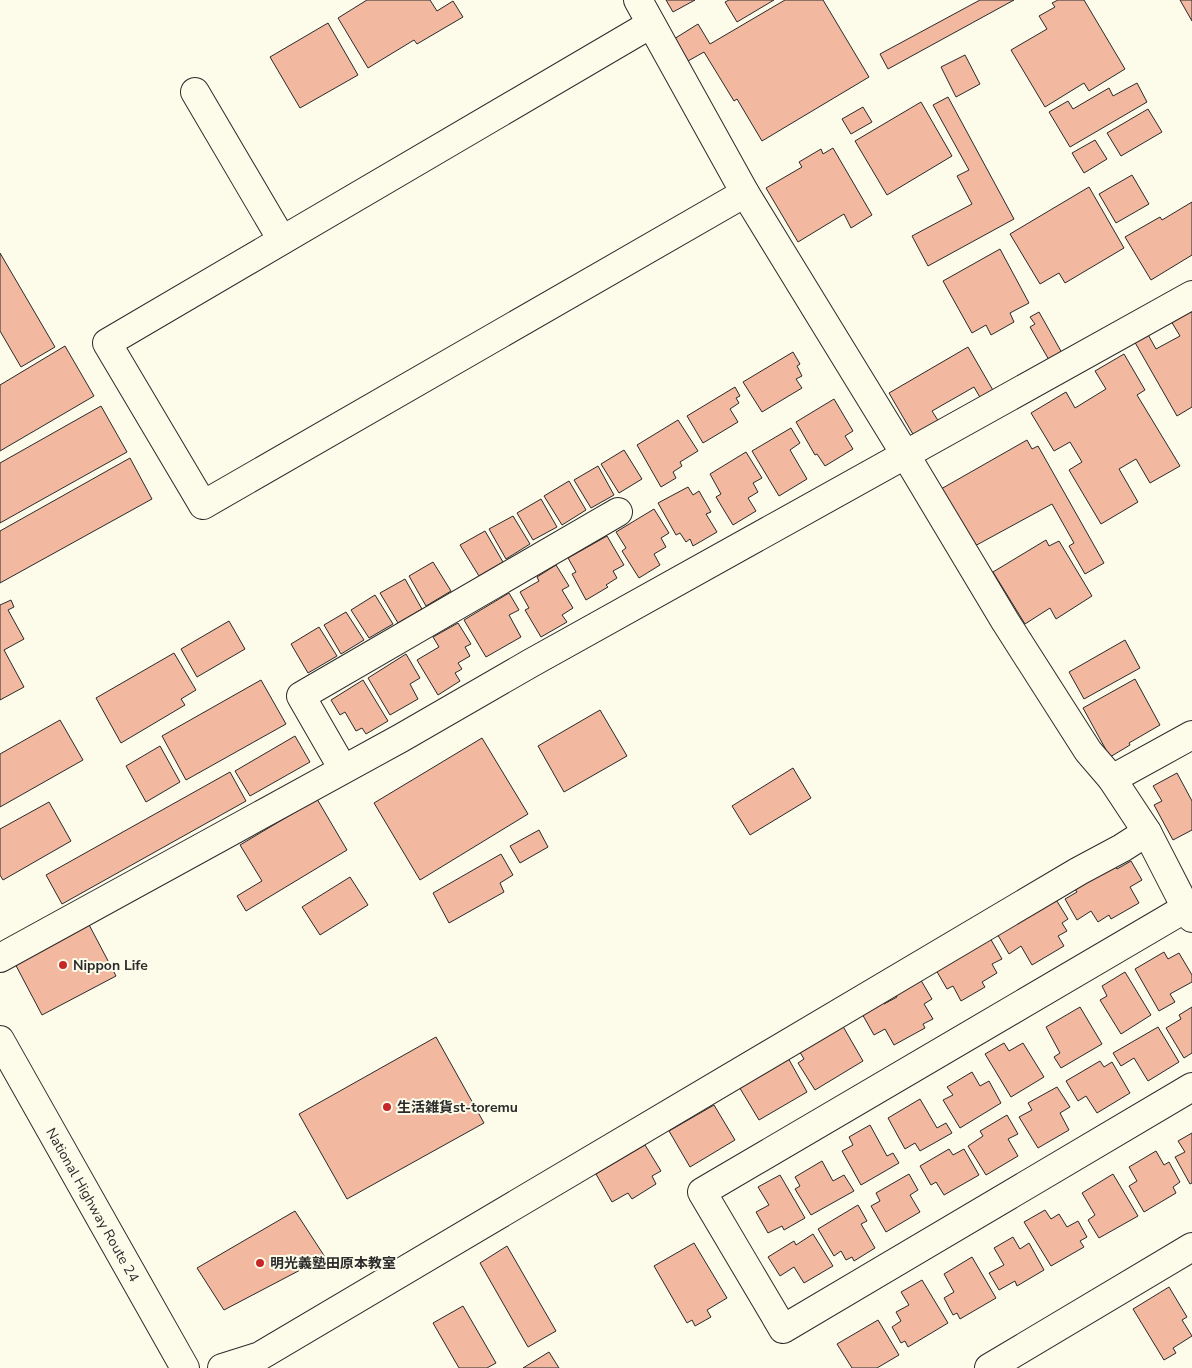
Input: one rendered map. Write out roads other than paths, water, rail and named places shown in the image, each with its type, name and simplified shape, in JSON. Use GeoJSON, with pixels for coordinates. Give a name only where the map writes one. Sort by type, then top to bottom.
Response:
{"type":"FeatureCollection","features":[{"type":"Feature","properties":{"kind":"main road"},"geometry":{"type":"LineString","coordinates":[[638,0],[745,193],[1015,637],[1088,751],[1112,779],[1147,832],[1189,913],[702,1192],[783,1329],[1192,1087]]}},
{"type":"Feature","properties":{"kind":"main road"},"geometry":{"type":"LineString","coordinates":[[651,24],[107,343],[203,505],[745,193]]}},
{"type":"Feature","properties":{"kind":"main road"},"geometry":{"type":"LineString","coordinates":[[196,92],[282,240]]}},
{"type":"Feature","properties":{"kind":"main road"},"geometry":{"type":"LineString","coordinates":[[0,958],[401,738],[904,454],[1192,295]]}},
{"type":"Feature","properties":{"kind":"main road"},"geometry":{"type":"LineString","coordinates":[[343,769],[300,696],[618,512]]}},
{"type":"Feature","properties":{"kind":"main road"},"geometry":{"type":"LineString","coordinates":[[1112,779],[1192,735]]}},
{"type":"Feature","properties":{"kind":"main road"},"geometry":{"type":"LineString","coordinates":[[222,1368],[260,1356],[1147,832]]}},
{"type":"Feature","properties":{"kind":"main road","name":"National Highway Route 24"},"geometry":{"type":"LineString","coordinates":[[0,1040],[185,1368]]}},
{"type":"Feature","properties":{"kind":"main road"},"geometry":{"type":"LineString","coordinates":[[988,1368],[1192,1247]]}},
{"type":"Feature","properties":{"kind":"place","name":"Nippon Life"},"geometry":{"type":"Point","coordinates":[63,965]}},
{"type":"Feature","properties":{"kind":"place","name":"生活雑貨st-toremu"},"geometry":{"type":"Point","coordinates":[387,1107]}},
{"type":"Feature","properties":{"kind":"place","name":"明光義塾田原本教室"},"geometry":{"type":"Point","coordinates":[260,1263]}}]}
